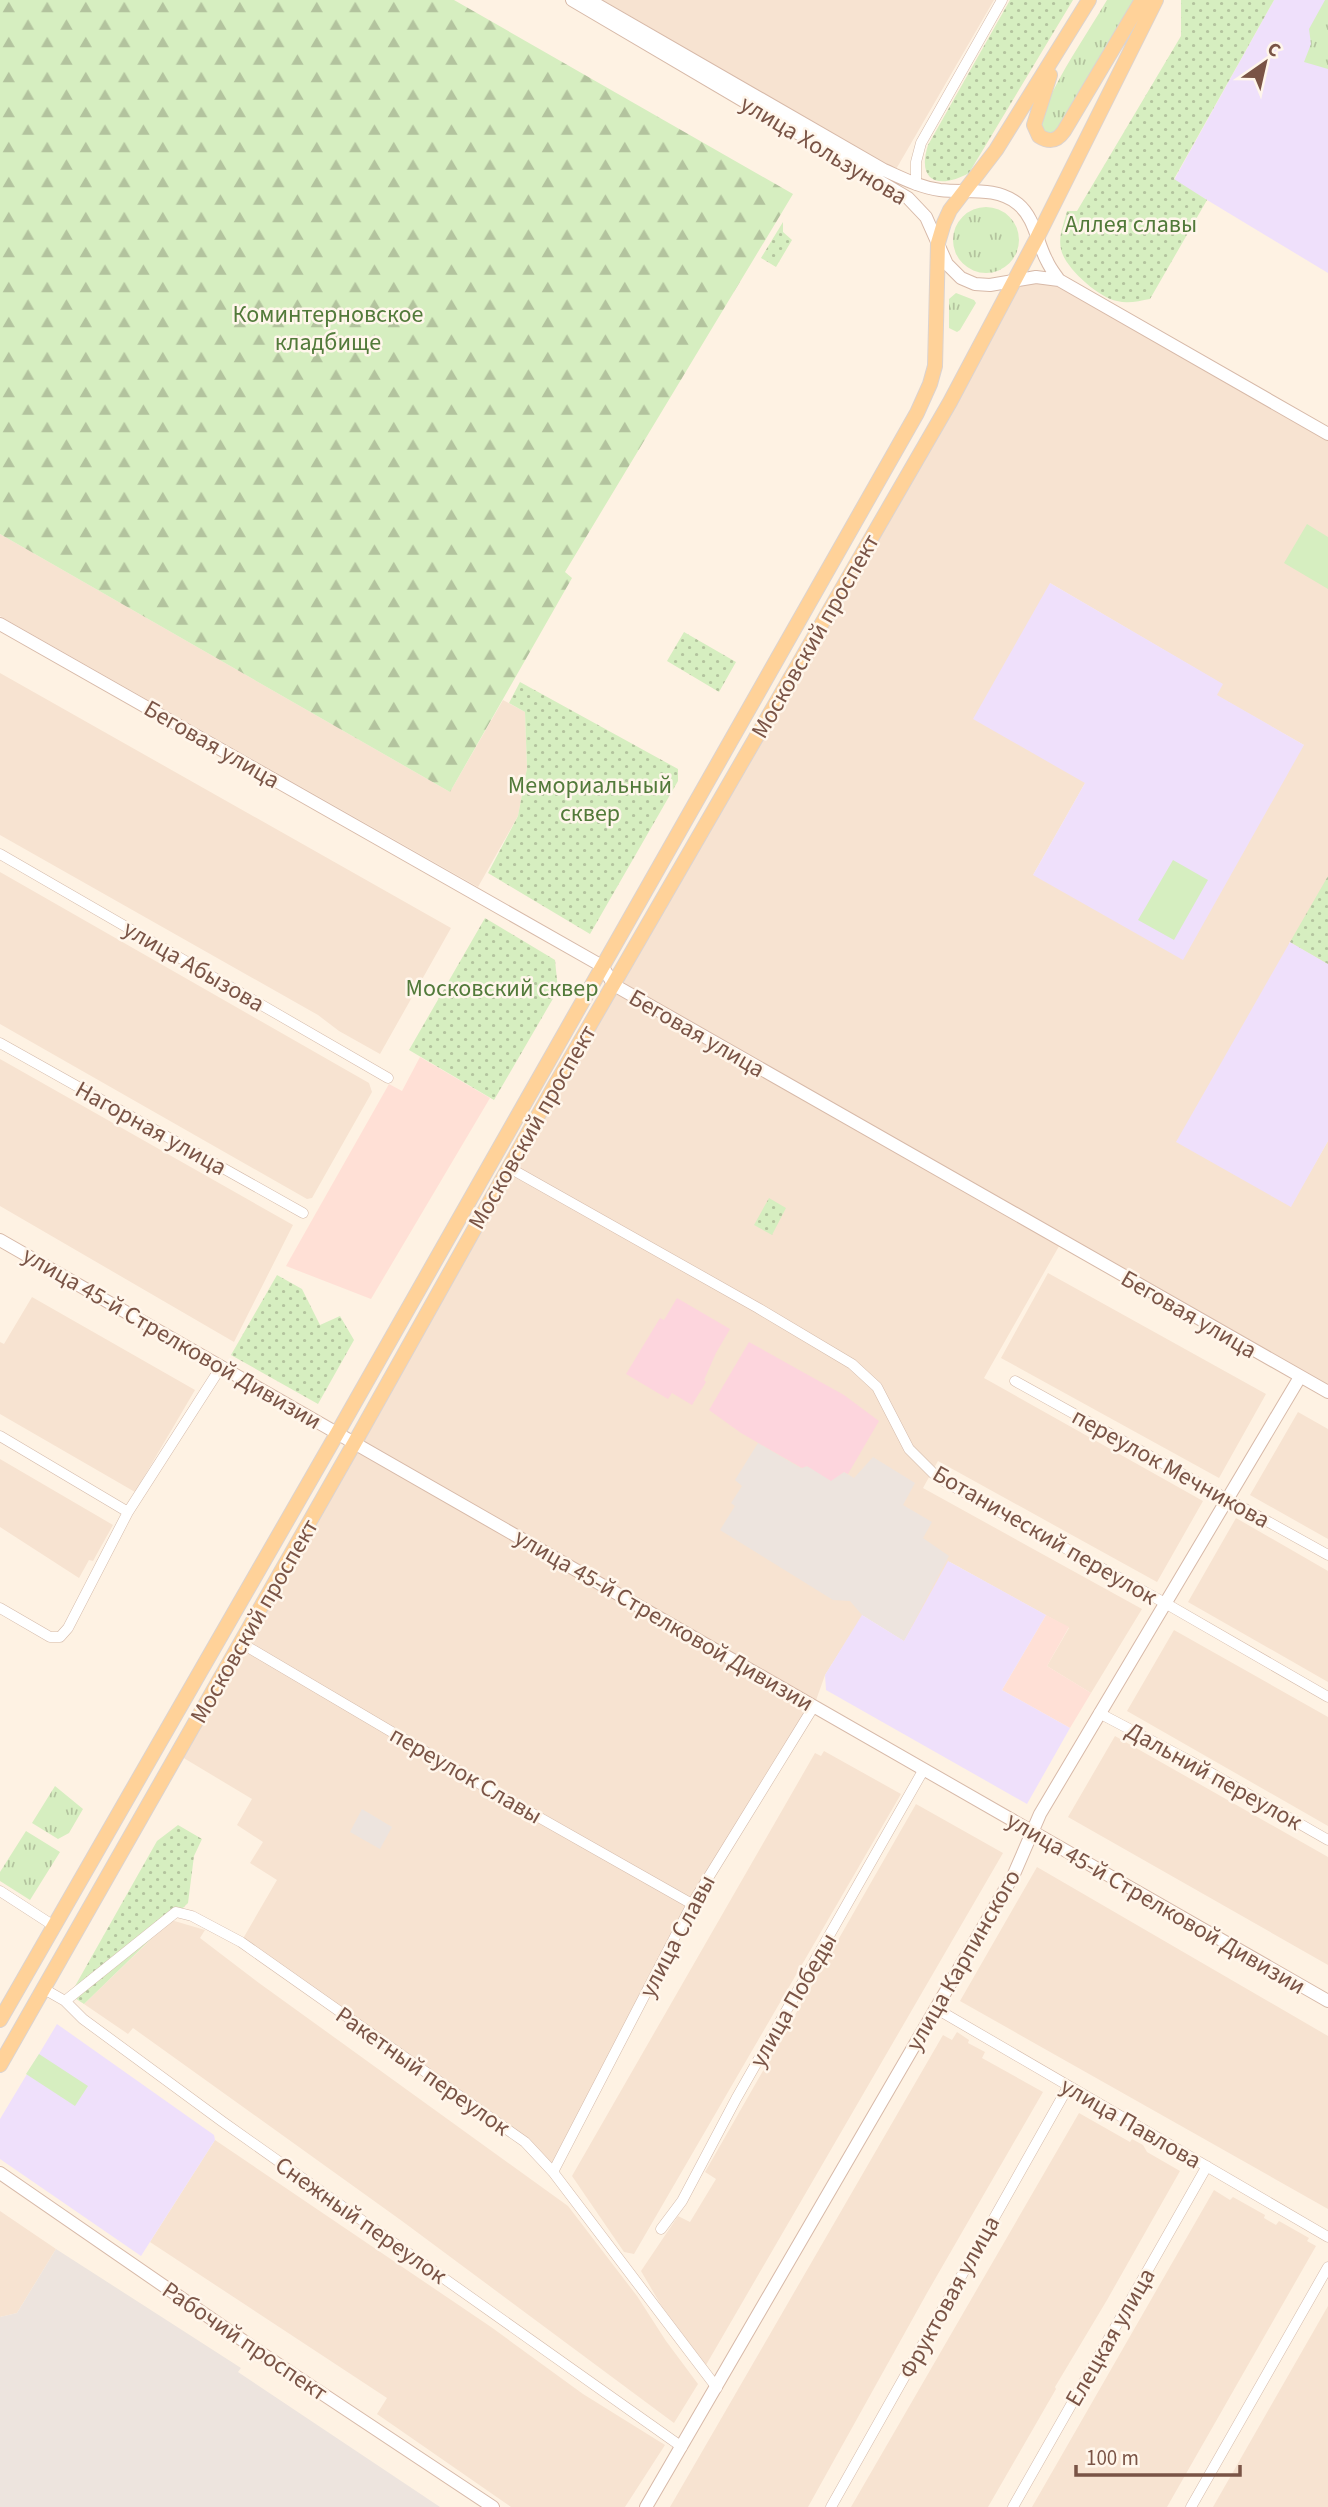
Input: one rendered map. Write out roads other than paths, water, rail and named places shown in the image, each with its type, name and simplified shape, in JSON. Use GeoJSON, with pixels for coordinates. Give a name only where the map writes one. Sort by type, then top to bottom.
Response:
{"type":"FeatureCollection","features":[{"type":"Feature","properties":{"kind":"main road","name":"Московский проспект"},"geometry":{"type":"LineString","coordinates":[[0,2020],[338,1432],[921,403],[935,366],[938,243],[950,210],[996,150],[1088,0]]}},
{"type":"Feature","properties":{"kind":"main road"},"geometry":{"type":"LineString","coordinates":[[1060,47],[1035,117],[1035,131],[1049,141],[1056,140],[1064,131],[1142,0]]}},
{"type":"Feature","properties":{"kind":"main road","name":"Московский проспект"},"geometry":{"type":"LineString","coordinates":[[0,2064],[355,1443],[508,1167],[943,414],[1038,236],[1156,0]]}},
{"type":"Feature","properties":{"kind":"street","name":"улица Хользунова"},"geometry":{"type":"LineString","coordinates":[[572,0],[908,198],[926,217],[947,264],[961,278],[975,284],[990,285],[1036,277],[1059,279]]}},
{"type":"Feature","properties":{"kind":"street","name":"улица Хользунова"},"geometry":{"type":"LineString","coordinates":[[589,0],[884,170],[916,185],[939,190],[986,191],[1003,195],[1018,204],[1030,218],[1047,262],[1059,279]]}},
{"type":"Feature","properties":{"kind":"street"},"geometry":{"type":"LineString","coordinates":[[916,185],[916,162],[921,143],[1002,0]]}},
{"type":"Feature","properties":{"kind":"street"},"geometry":{"type":"LineString","coordinates":[[1059,279],[1328,434]]}},
{"type":"Feature","properties":{"kind":"street","name":"Беговая улица"},"geometry":{"type":"LineString","coordinates":[[0,624],[602,966],[614,985],[1328,1392]]}},
{"type":"Feature","properties":{"kind":"street","name":"улица Абызова"},"geometry":{"type":"LineString","coordinates":[[0,854],[388,1078]]}},
{"type":"Feature","properties":{"kind":"street","name":"Нагорная улица"},"geometry":{"type":"LineString","coordinates":[[0,1043],[303,1213]]}},
{"type":"Feature","properties":{"kind":"street","name":"Ботанический переулок"},"geometry":{"type":"LineString","coordinates":[[508,1167],[852,1364],[877,1387],[909,1450],[938,1478],[1165,1603],[1328,1697]]}},
{"type":"Feature","properties":{"kind":"street","name":"улица 45-й Стрелковой Дивизии"},"geometry":{"type":"LineString","coordinates":[[0,1240],[1328,2001]]}},
{"type":"Feature","properties":{"kind":"street"},"geometry":{"type":"LineString","coordinates":[[0,1608],[50,1637],[60,1637],[68,1628],[128,1512],[221,1367]]}},
{"type":"Feature","properties":{"kind":"street","name":"улица Карпинского"},"geometry":{"type":"LineString","coordinates":[[646,2507],[1014,1874],[1040,1814],[1300,1377]]}},
{"type":"Feature","properties":{"kind":"street","name":"переулок Мечникова"},"geometry":{"type":"LineString","coordinates":[[1015,1381],[1328,1555]]}},
{"type":"Feature","properties":{"kind":"street"},"geometry":{"type":"LineString","coordinates":[[0,1436],[128,1512]]}},
{"type":"Feature","properties":{"kind":"street","name":"переулок Славы"},"geometry":{"type":"LineString","coordinates":[[241,1643],[475,1781],[692,1904]]}},
{"type":"Feature","properties":{"kind":"street","name":"улица Славы"},"geometry":{"type":"LineString","coordinates":[[553,2172],[692,1904],[814,1706]]}},
{"type":"Feature","properties":{"kind":"street","name":"Дальний переулок"},"geometry":{"type":"LineString","coordinates":[[1099,1713],[1190,1761],[1328,1840]]}},
{"type":"Feature","properties":{"kind":"street","name":"улица Победы"},"geometry":{"type":"LineString","coordinates":[[661,2229],[682,2201],[736,2098],[924,1769]]}},
{"type":"Feature","properties":{"kind":"street"},"geometry":{"type":"LineString","coordinates":[[0,1891],[73,1937]]}},
{"type":"Feature","properties":{"kind":"street","name":"Ракетный переулок"},"geometry":{"type":"LineString","coordinates":[[65,2001],[176,1912],[192,1916],[241,1942],[525,2142],[553,2172],[717,2388]]}},
{"type":"Feature","properties":{"kind":"street","name":"Снежный переулок"},"geometry":{"type":"LineString","coordinates":[[44,1989],[65,2001],[83,2019],[223,2122],[682,2448]]}},
{"type":"Feature","properties":{"kind":"street","name":"улица Павлова"},"geometry":{"type":"LineString","coordinates":[[935,2008],[1328,2237]]}},
{"type":"Feature","properties":{"kind":"street","name":"Фруктовая улица"},"geometry":{"type":"LineString","coordinates":[[831,2507],[1068,2087]]}},
{"type":"Feature","properties":{"kind":"street","name":"Елецкая улица"},"geometry":{"type":"LineString","coordinates":[[1013,2507],[1207,2166]]}},
{"type":"Feature","properties":{"kind":"street","name":"Рабочий проспект"},"geometry":{"type":"LineString","coordinates":[[0,2173],[261,2353],[493,2507]]}},
{"type":"Feature","properties":{"kind":"street"},"geometry":{"type":"LineString","coordinates":[[1191,2507],[1328,2267]]}},
{"type":"Feature","properties":{"kind":"park label","name":"Аллея славы"},"geometry":{"type":"Point","coordinates":[1131,224]}},
{"type":"Feature","properties":{"kind":"park label","name":"Коминтерновское кладбище"},"geometry":{"type":"Point","coordinates":[328,328]}},
{"type":"Feature","properties":{"kind":"park label","name":"Мемориальный сквер"},"geometry":{"type":"Point","coordinates":[590,799]}},
{"type":"Feature","properties":{"kind":"park label","name":"Московский сквер"},"geometry":{"type":"Point","coordinates":[502,988]}}]}
